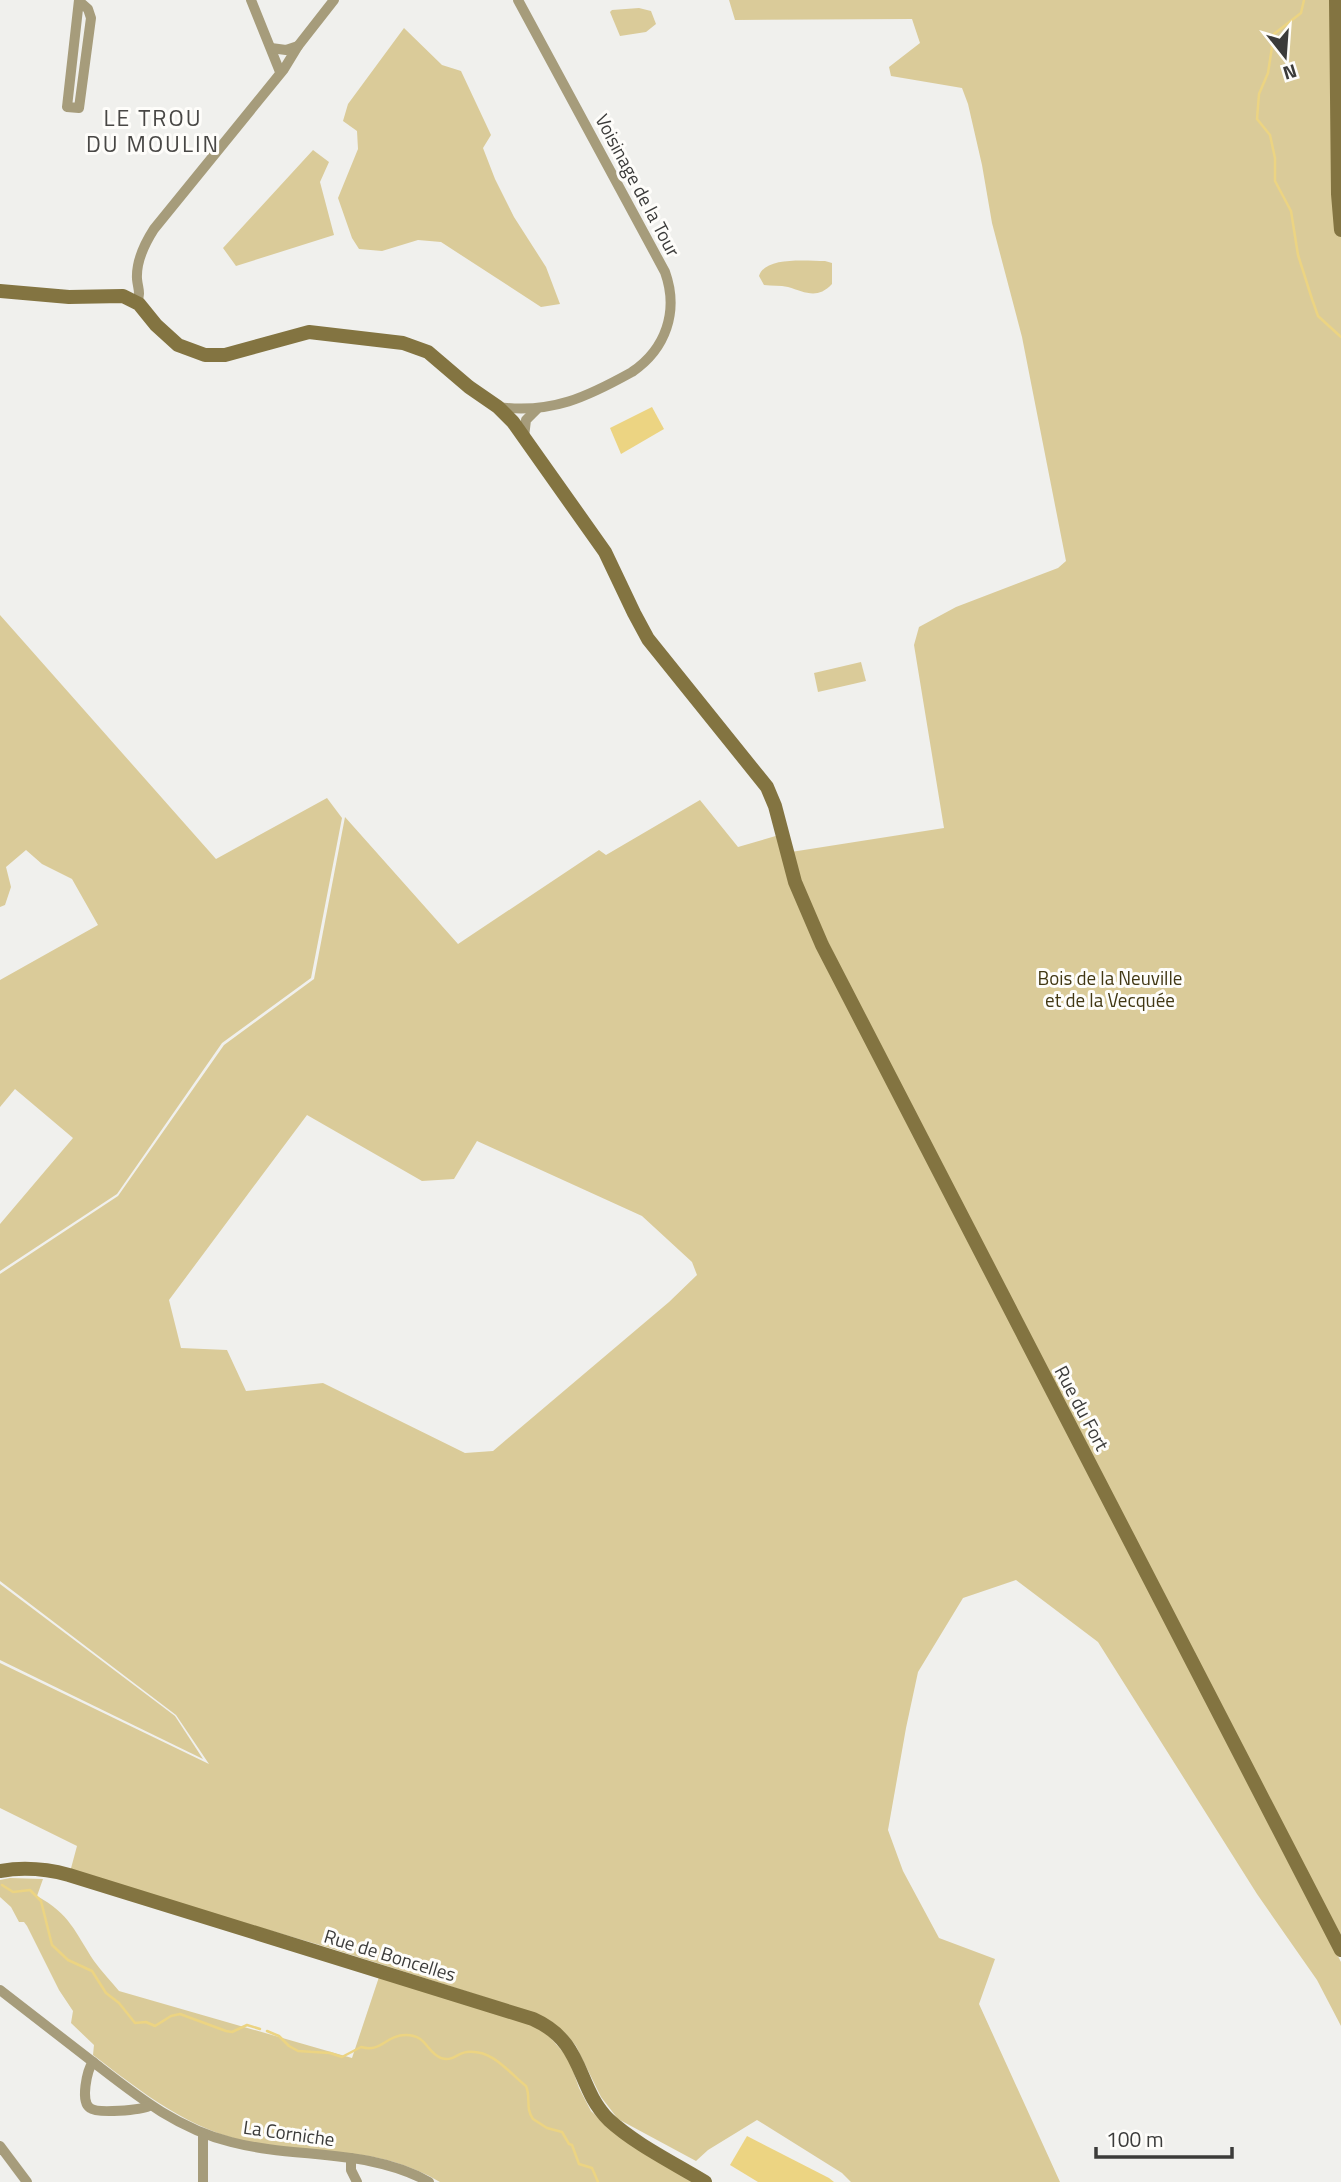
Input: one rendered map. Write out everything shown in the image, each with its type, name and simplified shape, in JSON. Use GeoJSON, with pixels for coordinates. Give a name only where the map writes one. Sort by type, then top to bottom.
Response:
{"type":"FeatureCollection","features":[{"type":"Feature","properties":{"kind":"street"},"geometry":{"type":"LineString","coordinates":[[251,0],[280,72]]}},
{"type":"Feature","properties":{"kind":"street"},"geometry":{"type":"LineString","coordinates":[[0,291],[69,297],[120,295],[137,303],[140,292],[137,280],[144,248],[154,229],[294,55],[334,0]]}},
{"type":"Feature","properties":{"kind":"street","name":"Voisinage de la Tour"},"geometry":{"type":"LineString","coordinates":[[498,407],[537,409],[580,398],[642,365],[663,338],[670,318],[671,297],[665,272],[517,0]]}},
{"type":"Feature","properties":{"kind":"street"},"geometry":{"type":"LineString","coordinates":[[1336,0],[1337,182],[1341,230]]}},
{"type":"Feature","properties":{"kind":"street"},"geometry":{"type":"LineString","coordinates":[[80,1],[88,9],[91,18],[79,108],[67,107],[80,1]]}},
{"type":"Feature","properties":{"kind":"street"},"geometry":{"type":"LineString","coordinates":[[271,48],[286,50],[298,46]]}},
{"type":"Feature","properties":{"kind":"street"},"geometry":{"type":"LineString","coordinates":[[120,295],[137,280]]}},
{"type":"Feature","properties":{"kind":"street","name":"Rue du Fort"},"geometry":{"type":"LineString","coordinates":[[137,303],[170,338],[186,349],[205,355],[225,355],[309,332],[412,345],[428,352],[469,387],[498,407],[524,438],[605,552],[648,639],[767,787],[775,806],[794,882],[822,945],[1341,1950]]}},
{"type":"Feature","properties":{"kind":"street"},"geometry":{"type":"LineString","coordinates":[[524,438],[526,421],[537,409]]}},
{"type":"Feature","properties":{"kind":"street","name":"Rue de Boncelles"},"geometry":{"type":"LineString","coordinates":[[0,1871],[29,1869],[69,1875],[533,2019],[548,2026],[569,2047],[599,2108],[609,2119],[705,2182]]}},
{"type":"Feature","properties":{"kind":"street","name":"La Corniche"},"geometry":{"type":"LineString","coordinates":[[0,1990],[166,2117],[204,2134],[254,2148],[351,2158],[393,2166],[429,2182]]}},
{"type":"Feature","properties":{"kind":"street"},"geometry":{"type":"LineString","coordinates":[[93,2062],[86,2076],[86,2103],[89,2108],[130,2109],[149,2106]]}},
{"type":"Feature","properties":{"kind":"street"},"geometry":{"type":"LineString","coordinates":[[203,2182],[204,2134]]}},
{"type":"Feature","properties":{"kind":"street"},"geometry":{"type":"LineString","coordinates":[[0,2146],[27,2182]]}},
{"type":"Feature","properties":{"kind":"street"},"geometry":{"type":"LineString","coordinates":[[351,2158],[351,2170],[358,2182]]}},
{"type":"Feature","properties":{"kind":"green space","name":"Bois de la Neuville et de la Vecquée"},"geometry":{"type":"Polygon","coordinates":[[[729,0],[1341,0],[1341,1939],[817,925],[791,852],[944,828],[914,645],[919,627],[956,607],[1058,568],[1066,561],[1022,337],[992,223],[982,165],[962,88],[891,76],[889,67],[920,43],[912,19],[735,20],[729,0]]]}},
{"type":"Feature","properties":{"kind":"green space"},"geometry":{"type":"Polygon","coordinates":[[[639,8],[651,11],[656,24],[646,32],[620,36],[610,12],[639,8]]]}},
{"type":"Feature","properties":{"kind":"green space"},"geometry":{"type":"Polygon","coordinates":[[[404,28],[442,65],[461,71],[491,135],[483,148],[495,179],[514,217],[546,267],[560,304],[541,307],[441,242],[418,240],[382,251],[359,249],[352,238],[338,198],[358,149],[357,131],[343,121],[348,104],[404,28]]]}},
{"type":"Feature","properties":{"kind":"green space"},"geometry":{"type":"Polygon","coordinates":[[[313,150],[329,162],[320,182],[334,235],[236,266],[223,248],[313,150]]]}},
{"type":"Feature","properties":{"kind":"green space"},"geometry":{"type":"Polygon","coordinates":[[[778,262],[832,263],[832,284],[821,292],[764,285],[759,276],[769,265],[778,262]]]}},
{"type":"Feature","properties":{"kind":"green space"},"geometry":{"type":"Polygon","coordinates":[[[0,615],[216,859],[327,798],[342,818],[311,978],[222,1043],[117,1194],[0,1271],[0,1224],[73,1138],[15,1089],[0,1107],[0,980],[98,925],[72,879],[42,864],[26,850],[6,867],[11,887],[5,905],[0,907],[0,615]]]}},
{"type":"Feature","properties":{"kind":"green space"},"geometry":{"type":"Polygon","coordinates":[[[861,662],[866,681],[818,692],[814,673],[861,662]]]}},
{"type":"Feature","properties":{"kind":"green space"},"geometry":{"type":"Polygon","coordinates":[[[700,800],[738,847],[779,835],[791,885],[1341,1962],[1341,2026],[1317,1980],[1257,1894],[1098,1642],[1016,1580],[963,1598],[918,1672],[888,1830],[903,1871],[939,1938],[995,1959],[979,2004],[1060,2182],[851,2182],[842,2173],[757,2120],[708,2150],[696,2161],[618,2119],[601,2097],[576,2046],[552,2022],[525,2010],[330,1948],[70,1872],[77,1846],[0,1808],[0,1663],[209,1764],[176,1715],[0,1581],[0,1274],[118,1196],[224,1045],[314,979],[345,817],[458,944],[599,850],[606,855],[700,800]],[[307,1115],[169,1300],[181,1348],[227,1350],[246,1391],[323,1383],[465,1453],[493,1451],[669,1302],[697,1275],[692,1262],[642,1216],[477,1141],[454,1179],[422,1181],[307,1115]]]}},
{"type":"Feature","properties":{"kind":"green space"},"geometry":{"type":"Polygon","coordinates":[[[0,1584],[175,1716],[203,1759],[0,1660],[0,1584]]]}},
{"type":"Feature","properties":{"kind":"green space"},"geometry":{"type":"Polygon","coordinates":[[[43,1879],[37,1896],[65,1917],[94,1961],[119,1991],[352,2058],[379,1977],[542,2028],[569,2059],[591,2111],[609,2128],[695,2182],[440,2182],[394,2162],[349,2153],[254,2143],[209,2130],[168,2109],[93,2055],[94,2045],[71,2023],[73,2011],[59,1990],[27,1926],[24,1922],[19,1922],[11,1907],[0,1897],[0,1880],[43,1879]]]}},
{"type":"Feature","properties":{"kind":"shaded area"},"geometry":{"type":"Polygon","coordinates":[[[652,407],[664,429],[621,454],[610,428],[652,407]]]}},
{"type":"Feature","properties":{"kind":"shaded area"},"geometry":{"type":"Polygon","coordinates":[[[747,2136],[834,2182],[758,2182],[730,2165],[747,2136]]]}},
{"type":"Feature","properties":{"kind":"waterway"},"geometry":{"type":"LineString","coordinates":[[1304,0],[1301,13],[1274,34],[1268,73],[1259,94],[1257,119],[1270,135],[1275,158],[1275,181],[1291,211],[1298,255],[1318,316],[1341,337]]}},
{"type":"Feature","properties":{"kind":"waterway"},"geometry":{"type":"LineString","coordinates":[[2,1885],[13,1892],[30,1890],[41,1901],[52,1945],[68,1960],[92,1971],[106,1993],[119,2003],[135,2023],[146,2022],[155,2026],[180,2014],[226,2031],[232,2032],[247,2025],[260,2029]]}},
{"type":"Feature","properties":{"kind":"waterway"},"geometry":{"type":"LineString","coordinates":[[267,2031],[279,2036],[298,2051],[330,2053],[342,2057],[361,2047],[374,2048],[393,2038],[406,2035],[418,2038],[441,2058],[449,2059],[467,2052],[485,2054],[500,2063],[526,2086],[529,2111],[533,2119],[547,2128],[562,2132],[572,2145],[579,2164],[592,2168],[598,2182]]}},
{"type":"Feature","properties":{"kind":"district","name":"LE TROU DU MOULIN"},"geometry":{"type":"Point","coordinates":[153,131]}}]}
